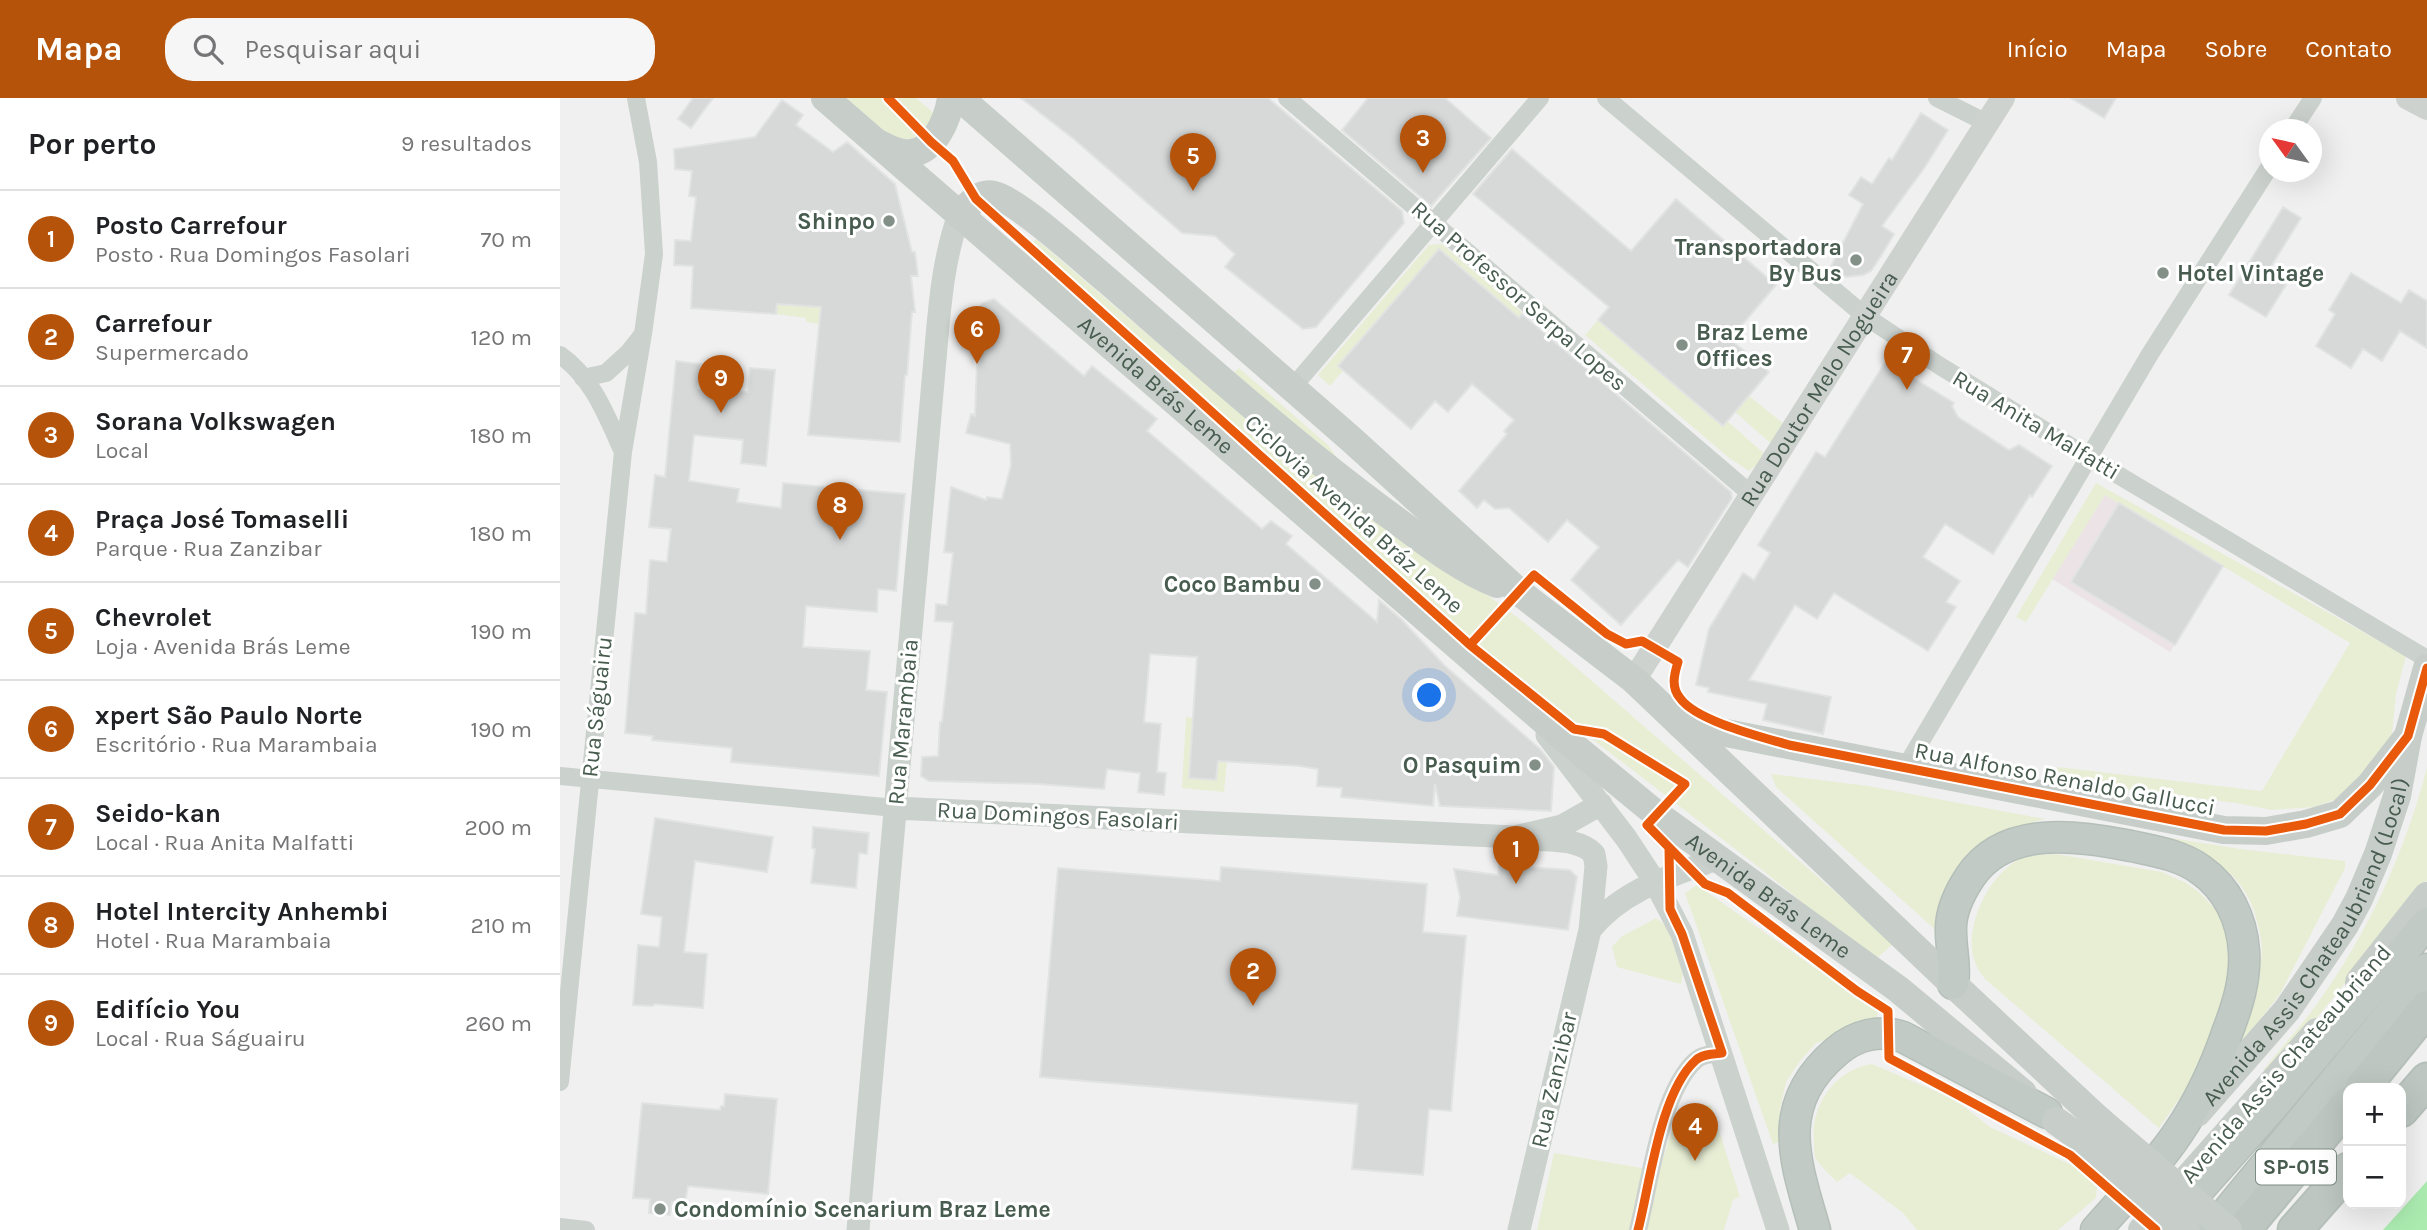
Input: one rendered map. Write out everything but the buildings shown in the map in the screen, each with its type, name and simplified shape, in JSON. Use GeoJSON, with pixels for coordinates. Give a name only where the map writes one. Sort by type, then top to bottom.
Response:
{"type":"FeatureCollection","features":[{"type":"Feature","properties":{"kind":"highway"},"geometry":{"type":"LineString","coordinates":[[1953,984],[1955,967],[1950,930],[1956,902],[1970,876],[1988,858],[2006,847],[2054,836],[2165,853],[2200,869],[2223,891],[2238,918],[2244,951],[2243,981],[2219,1055],[2193,1110],[2177,1136]]}},
{"type":"Feature","properties":{"kind":"highway"},"geometry":{"type":"LineString","coordinates":[[2163,1230],[2273,1106],[2427,923]]}},
{"type":"Feature","properties":{"kind":"highway"},"geometry":{"type":"LineString","coordinates":[[2212,1230],[2427,969]]}},
{"type":"Feature","properties":{"kind":"highway"},"geometry":{"type":"LineString","coordinates":[[2371,1077],[2427,1008]]}},
{"type":"Feature","properties":{"kind":"highway"},"geometry":{"type":"LineString","coordinates":[[2371,1077],[2409,1051],[2427,1031]]}},
{"type":"Feature","properties":{"kind":"highway"},"geometry":{"type":"LineString","coordinates":[[1815,1230],[1796,1155],[1794,1121],[1803,1090],[1821,1065],[1840,1048],[1865,1035],[1888,1032],[1903,1037],[2051,1117]]}},
{"type":"Feature","properties":{"kind":"highway"},"geometry":{"type":"LineString","coordinates":[[2406,1104],[2427,1080]]}},
{"type":"Feature","properties":{"kind":"highway","name":"SP-015"},"geometry":{"type":"LineString","coordinates":[[2243,1230],[2343,1110]]}},
{"type":"Feature","properties":{"kind":"highway","name":"Avenida Assis Chateaubriand (Local)"},"geometry":{"type":"LineString","coordinates":[[2099,1225],[2177,1136]]}},
{"type":"Feature","properties":{"kind":"highway","name":"SP-015"},"geometry":{"type":"LineString","coordinates":[[2295,1230],[2343,1176]]}},
{"type":"Feature","properties":{"kind":"main road","name":"Avenida Brás Leme"},"geometry":{"type":"LineString","coordinates":[[825,98],[1518,700],[1656,813],[1898,989],[2051,1117],[2084,1141],[2186,1230]]}},
{"type":"Feature","properties":{"kind":"main road"},"geometry":{"type":"LineString","coordinates":[[869,137],[892,150],[909,154],[917,152],[931,142],[941,128],[951,98]]}},
{"type":"Feature","properties":{"kind":"main road"},"geometry":{"type":"LineString","coordinates":[[960,98],[1292,388],[1519,592],[1634,680],[2099,1120],[2228,1230]]}},
{"type":"Feature","properties":{"kind":"main road","name":"Rua Doutor Melo Nogueira"},"geometry":{"type":"LineString","coordinates":[[1634,680],[2003,98]]}},
{"type":"Feature","properties":{"kind":"main road"},"geometry":{"type":"LineString","coordinates":[[2408,98],[2427,108]]}},
{"type":"Feature","properties":{"kind":"main road"},"geometry":{"type":"LineString","coordinates":[[959,215],[985,194],[1008,201],[1072,250],[1346,483],[1465,569],[1519,592]]}},
{"type":"Feature","properties":{"kind":"main road","name":"Avenida Assis Chateaubriand (Local)"},"geometry":{"type":"LineString","coordinates":[[2177,1136],[2287,1010],[2345,925],[2378,854],[2397,796],[2408,736],[2427,668]]}},
{"type":"Feature","properties":{"kind":"main road","name":"Rua Alfonso Renaldo Gallucci"},"geometry":{"type":"LineString","coordinates":[[1680,724],[2224,830],[2266,831],[2306,824],[2340,814],[2371,785],[2408,736]]}},
{"type":"Feature","properties":{"kind":"main road","name":"Avenida Assis Chateaubriand"},"geometry":{"type":"LineString","coordinates":[[2142,1230],[2331,1016],[2427,896]]}},
{"type":"Feature","properties":{"kind":"street","name":"Rua Professor Serpa Lopes"},"geometry":{"type":"LineString","coordinates":[[1287,98],[1752,495]]}},
{"type":"Feature","properties":{"kind":"street"},"geometry":{"type":"LineString","coordinates":[[1292,388],[1540,98]]}},
{"type":"Feature","properties":{"kind":"street","name":"Rua Anita Malfatti"},"geometry":{"type":"LineString","coordinates":[[1606,98],[1865,316],[1940,366],[2088,457],[2427,659]]}},
{"type":"Feature","properties":{"kind":"street"},"geometry":{"type":"LineString","coordinates":[[1937,98],[1987,123]]}},
{"type":"Feature","properties":{"kind":"street"},"geometry":{"type":"LineString","coordinates":[[2299,119],[2312,98]]}},
{"type":"Feature","properties":{"kind":"street","name":"Rua Ságuairu"},"geometry":{"type":"LineString","coordinates":[[560,1082],[623,452],[654,254],[648,162],[635,99]]}},
{"type":"Feature","properties":{"kind":"street"},"geometry":{"type":"LineString","coordinates":[[1905,768],[2088,457],[2260,182]]}},
{"type":"Feature","properties":{"kind":"street","name":"Rua Marambaia"},"geometry":{"type":"LineString","coordinates":[[858,1230],[943,274],[950,240],[959,215]]}},
{"type":"Feature","properties":{"kind":"street"},"geometry":{"type":"LineString","coordinates":[[583,378],[606,373],[628,353],[643,334]]}},
{"type":"Feature","properties":{"kind":"street"},"geometry":{"type":"LineString","coordinates":[[560,355],[596,393],[623,452]]}},
{"type":"Feature","properties":{"kind":"street"},"geometry":{"type":"LineString","coordinates":[[1518,700],[1601,804],[1655,882],[1682,934],[1777,1230]]}},
{"type":"Feature","properties":{"kind":"street","name":"Rua Domingos Fasolari"},"geometry":{"type":"LineString","coordinates":[[560,776],[895,808],[1515,837],[1585,846],[1594,854],[1596,866]]}},
{"type":"Feature","properties":{"kind":"street","name":"Rua Domingos Fasolari"},"geometry":{"type":"LineString","coordinates":[[1515,837],[1562,826],[1601,804]]}},
{"type":"Feature","properties":{"kind":"street"},"geometry":{"type":"LineString","coordinates":[[1590,930],[1612,906],[1629,895],[1655,882],[1717,859]]}},
{"type":"Feature","properties":{"kind":"street","name":"Rua Zanzibar"},"geometry":{"type":"LineString","coordinates":[[1519,1230],[1590,930],[1596,866]]}},
{"type":"Feature","properties":{"kind":"street"},"geometry":{"type":"LineString","coordinates":[[1638,1230],[1654,1155],[1671,1100],[1683,1075],[1698,1057],[1722,1053]]}},
{"type":"Feature","properties":{"kind":"street"},"geometry":{"type":"LineString","coordinates":[[560,1227],[586,1230]]}},
{"type":"Feature","properties":{"kind":"shaded area"},"geometry":{"type":"Polygon","coordinates":[[[846,98],[916,98],[956,132],[921,167],[846,98]]]}},
{"type":"Feature","properties":{"kind":"shaded area"},"geometry":{"type":"Polygon","coordinates":[[[1036,239],[1194,374],[1229,377],[1239,368],[1328,445],[1357,486],[1356,496],[1526,624],[1894,943],[1874,961],[1765,872],[1535,695],[1023,253],[1036,239]]]}},
{"type":"Feature","properties":{"kind":"shaded area"},"geometry":{"type":"Polygon","coordinates":[[[1442,244],[1523,313],[1519,318],[1443,254],[1330,386],[1318,375],[1429,245],[1442,244]]]}},
{"type":"Feature","properties":{"kind":"shaded area"},"geometry":{"type":"Polygon","coordinates":[[[777,304],[829,305],[827,325],[806,322],[806,318],[776,314],[777,304]]]}},
{"type":"Feature","properties":{"kind":"shaded area"},"geometry":{"type":"Polygon","coordinates":[[[1598,320],[1722,426],[1727,421],[1767,456],[1749,471],[1728,457],[1585,335],[1598,320]]]}},
{"type":"Feature","properties":{"kind":"shaded area"},"geometry":{"type":"Polygon","coordinates":[[[1749,396],[1784,424],[1774,446],[1735,412],[1749,396]]]}},
{"type":"Feature","properties":{"kind":"shaded area"},"geometry":{"type":"Polygon","coordinates":[[[2096,483],[2406,656],[2396,694],[2391,744],[2343,797],[2314,807],[2272,810],[2054,780],[2057,767],[2262,791],[2350,643],[2105,495],[2026,622],[2016,617],[2096,483]]]}},
{"type":"Feature","properties":{"kind":"shaded area"},"geometry":{"type":"Polygon","coordinates":[[[2105,495],[2223,566],[2170,652],[2052,579],[2105,495]]]}},
{"type":"Feature","properties":{"kind":"shaded area"},"geometry":{"type":"Polygon","coordinates":[[[1186,717],[1193,718],[1189,778],[1216,779],[1218,761],[1227,761],[1224,792],[1182,788],[1186,717]]]}},
{"type":"Feature","properties":{"kind":"shaded area"},"geometry":{"type":"Polygon","coordinates":[[[2427,768],[2427,881],[2271,1075],[2263,1070],[2317,1004],[2353,949],[2383,891],[2408,830],[2427,768]]]}},
{"type":"Feature","properties":{"kind":"shaded area"},"geometry":{"type":"Polygon","coordinates":[[[1771,774],[1868,786],[2045,819],[2006,832],[1972,853],[1952,881],[1939,933],[1776,787],[1771,774]]]}},
{"type":"Feature","properties":{"kind":"shaded area"},"geometry":{"type":"Polygon","coordinates":[[[2159,836],[2345,861],[2345,868],[2280,994],[2233,1054],[2253,996],[2262,957],[2254,909],[2236,879],[2223,868],[2193,851],[2157,840],[2159,836]]]}},
{"type":"Feature","properties":{"kind":"shaded area"},"geometry":{"type":"Polygon","coordinates":[[[2056,854],[2162,872],[2186,883],[2201,894],[2228,930],[2232,984],[2199,1063],[2182,1095],[2159,1128],[1985,979],[1976,965],[1972,952],[1975,922],[1987,892],[1996,879],[2018,860],[2056,854]]]}},
{"type":"Feature","properties":{"kind":"shaded area"},"geometry":{"type":"Polygon","coordinates":[[[1697,885],[1878,1012],[1876,1022],[1816,1043],[1800,1061],[1786,1082],[1780,1109],[1779,1142],[1773,1144],[1685,893],[1697,885]]]}},
{"type":"Feature","properties":{"kind":"shaded area"},"geometry":{"type":"Polygon","coordinates":[[[1656,918],[1667,927],[1684,965],[1681,984],[1617,967],[1612,947],[1621,937],[1656,918]]]}},
{"type":"Feature","properties":{"kind":"shaded area"},"geometry":{"type":"Polygon","coordinates":[[[1872,1064],[1942,1094],[1962,1105],[1990,1127],[2080,1169],[2097,1185],[2096,1198],[2058,1230],[1917,1230],[1903,1213],[1850,1173],[1837,1182],[1815,1157],[1814,1128],[1821,1102],[1828,1091],[1847,1073],[1872,1064]]]}},
{"type":"Feature","properties":{"kind":"shaded area"},"geometry":{"type":"Polygon","coordinates":[[[1711,1105],[1740,1197],[1733,1200],[1724,1230],[1537,1230],[1554,1153],[1659,1171],[1679,1108],[1711,1105]]]}},
{"type":"Feature","properties":{"kind":"shaded area"},"geometry":{"type":"Polygon","coordinates":[[[2427,1181],[2427,1230],[2383,1230],[2402,1209],[2406,1209],[2406,1204],[2427,1181]]]}},
{"type":"Feature","properties":{"kind":"cycle path","name":"Ciclovia Avenida Bráz Leme"},"geometry":{"type":"LineString","coordinates":[[888,98],[953,161],[976,199],[1470,645],[1574,729],[1604,734],[1685,784],[1647,825],[1705,884],[1728,893],[1857,991],[1888,1011],[1889,1058],[2070,1155],[2156,1230]]}},
{"type":"Feature","properties":{"kind":"cycle path"},"geometry":{"type":"LineString","coordinates":[[1470,645],[1534,575],[1607,634],[1626,644],[1642,641],[1678,662],[1674,685],[1680,698],[1700,714],[1730,727],[1789,745],[2224,830],[2266,831],[2306,824],[2340,814],[2370,785],[2408,736],[2427,668]]}},
{"type":"Feature","properties":{"kind":"cycle path"},"geometry":{"type":"LineString","coordinates":[[1638,1230],[1658,1140],[1673,1094],[1696,1060],[1705,1055],[1722,1053],[1682,934],[1670,909],[1669,848]]}},
{"type":"Feature","properties":{"kind":"place","name":"Sorana Volkswagen"},"geometry":{"type":"Point","coordinates":[1423,173]}},
{"type":"Feature","properties":{"kind":"place","name":"Chevrolet"},"geometry":{"type":"Point","coordinates":[1193,191]}},
{"type":"Feature","properties":{"kind":"place","name":"Shinpo"},"geometry":{"type":"Point","coordinates":[889,221]}},
{"type":"Feature","properties":{"kind":"place","name":"Transportadora By Bus"},"geometry":{"type":"Point","coordinates":[1856,260]}},
{"type":"Feature","properties":{"kind":"place","name":"Hotel Vintage"},"geometry":{"type":"Point","coordinates":[2163,273]}},
{"type":"Feature","properties":{"kind":"place","name":"Braz Leme Offices"},"geometry":{"type":"Point","coordinates":[1682,345]}},
{"type":"Feature","properties":{"kind":"place","name":"xpert São Paulo Norte"},"geometry":{"type":"Point","coordinates":[977,364]}},
{"type":"Feature","properties":{"kind":"place","name":"Seido-kan"},"geometry":{"type":"Point","coordinates":[1907,390]}},
{"type":"Feature","properties":{"kind":"place","name":"Edifício You"},"geometry":{"type":"Point","coordinates":[721,413]}},
{"type":"Feature","properties":{"kind":"place","name":"Hotel Intercity Anhembi"},"geometry":{"type":"Point","coordinates":[840,540]}},
{"type":"Feature","properties":{"kind":"place","name":"Coco Bambu"},"geometry":{"type":"Point","coordinates":[1315,584]}},
{"type":"Feature","properties":{"kind":"place","name":"O Pasquim"},"geometry":{"type":"Point","coordinates":[1535,765]}},
{"type":"Feature","properties":{"kind":"place","name":"Posto Carrefour"},"geometry":{"type":"Point","coordinates":[1516,884]}},
{"type":"Feature","properties":{"kind":"place","name":"Carrefour"},"geometry":{"type":"Point","coordinates":[1253,1006]}},
{"type":"Feature","properties":{"kind":"place","name":"Praça José Tomaselli"},"geometry":{"type":"Point","coordinates":[1695,1161]}},
{"type":"Feature","properties":{"kind":"place","name":"Condomínio Scenarium Braz Leme"},"geometry":{"type":"Point","coordinates":[660,1209]}}]}
